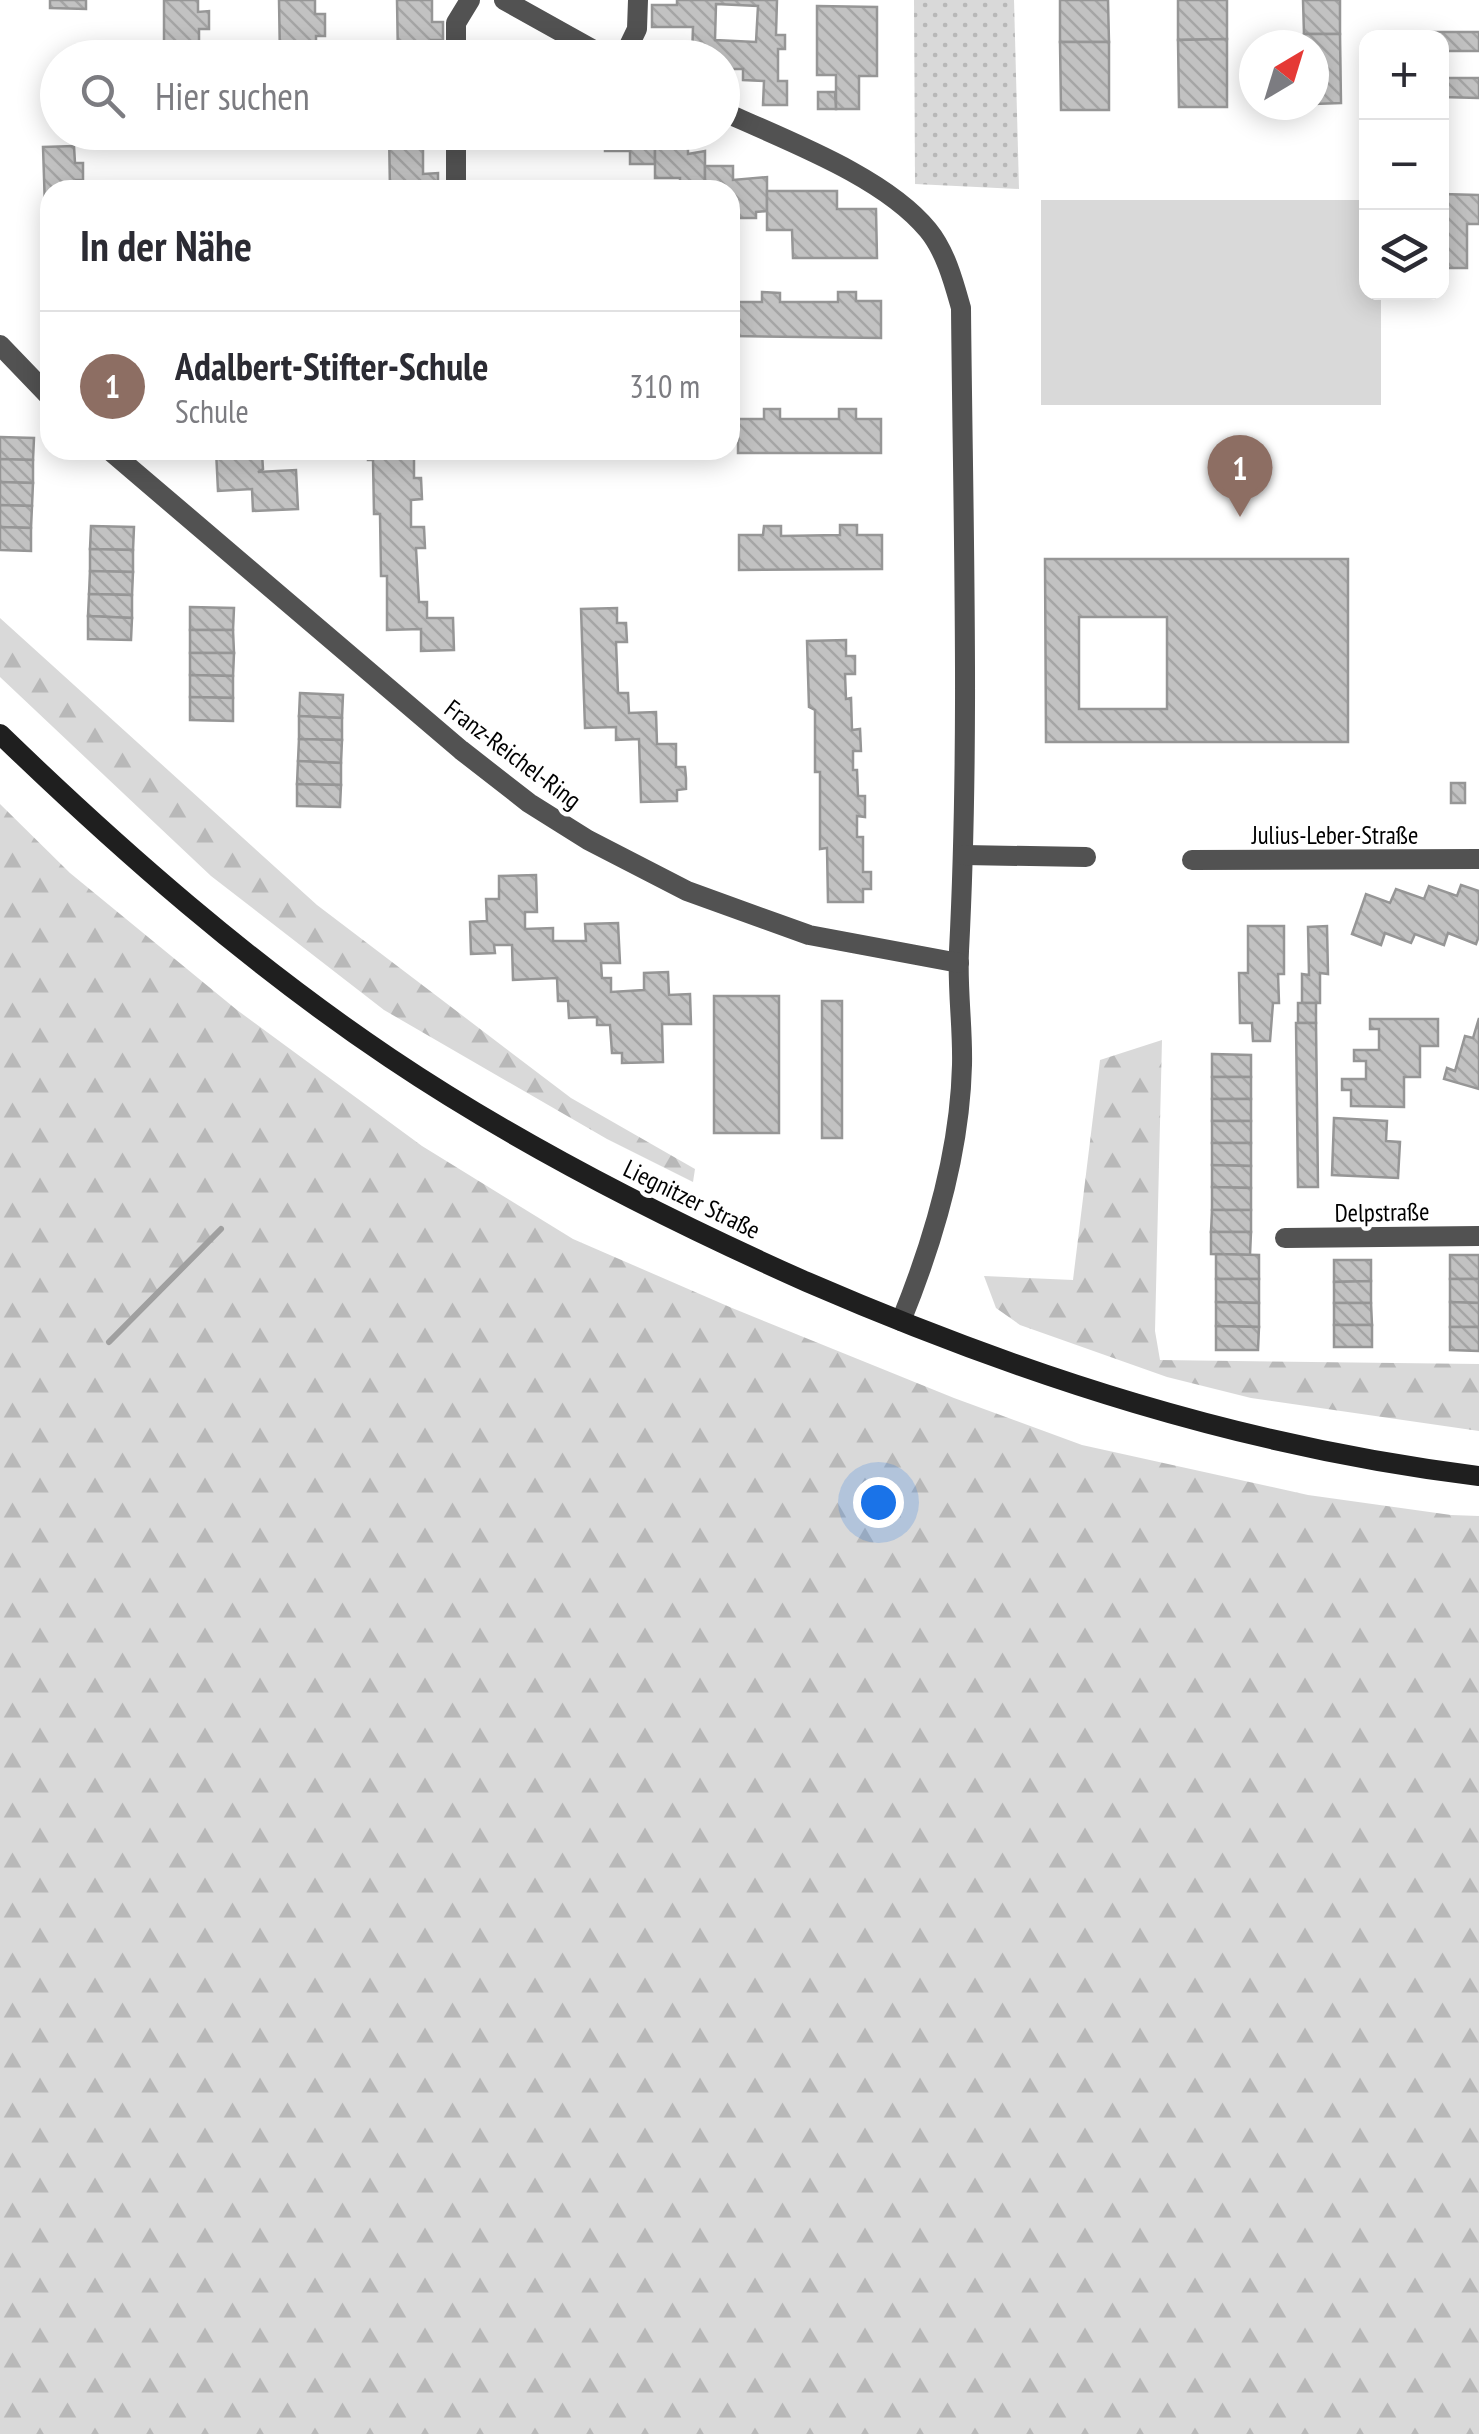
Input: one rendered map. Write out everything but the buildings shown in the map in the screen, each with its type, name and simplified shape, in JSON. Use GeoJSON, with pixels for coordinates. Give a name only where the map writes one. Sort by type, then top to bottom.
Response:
{"type":"FeatureCollection","features":[{"type":"Feature","properties":{"kind":"main road","name":"Liegnitzer Straße"},"geometry":{"type":"LineString","coordinates":[[0,734],[114,840],[250,954],[338,1021],[437,1089],[541,1150],[718,1242],[901,1321],[1058,1380],[1191,1421],[1310,1450],[1479,1476]]}},
{"type":"Feature","properties":{"kind":"street"},"geometry":{"type":"LineString","coordinates":[[456,40],[456,23],[470,0]]}},
{"type":"Feature","properties":{"kind":"street"},"geometry":{"type":"LineString","coordinates":[[504,0],[576,40]]}},
{"type":"Feature","properties":{"kind":"street"},"geometry":{"type":"LineString","coordinates":[[632,40],[638,28],[638,0]]}},
{"type":"Feature","properties":{"kind":"street"},"geometry":{"type":"LineString","coordinates":[[740,120],[872,184],[929,231],[954,283],[961,308],[965,513],[964,855],[959,964],[962,1065],[958,1120],[935,1227],[901,1321]]}},
{"type":"Feature","properties":{"kind":"street"},"geometry":{"type":"LineString","coordinates":[[456,150],[456,180]]}},
{"type":"Feature","properties":{"kind":"street"},"geometry":{"type":"LineString","coordinates":[[0,345],[40,387]]}},
{"type":"Feature","properties":{"kind":"street","name":"Franz-Reichel-Ring"},"geometry":{"type":"LineString","coordinates":[[121,460],[461,750],[529,803],[588,840],[688,892],[809,935],[959,964]]}},
{"type":"Feature","properties":{"kind":"street"},"geometry":{"type":"LineString","coordinates":[[964,855],[1086,858]]}},
{"type":"Feature","properties":{"kind":"street","name":"Julius-Leber-Straße"},"geometry":{"type":"LineString","coordinates":[[1192,860],[1479,859]]}},
{"type":"Feature","properties":{"kind":"street","name":"Delpstraße"},"geometry":{"type":"LineString","coordinates":[[1285,1238],[1479,1236]]}},
{"type":"Feature","properties":{"kind":"green space"},"geometry":{"type":"Polygon","coordinates":[[[914,0],[1014,0],[1019,189],[915,184],[914,0]]]}},
{"type":"Feature","properties":{"kind":"green space"},"geometry":{"type":"Polygon","coordinates":[[[1041,200],[1359,200],[1359,300],[1381,300],[1381,405],[1041,405],[1041,200]]]}},
{"type":"Feature","properties":{"kind":"green space"},"geometry":{"type":"Polygon","coordinates":[[[0,618],[317,905],[571,1098],[695,1169],[693,1182],[607,1139],[384,1010],[211,876],[0,677],[0,618]]]}},
{"type":"Feature","properties":{"kind":"green space"},"geometry":{"type":"Polygon","coordinates":[[[0,804],[70,873],[237,1010],[422,1146],[573,1239],[954,1398],[1082,1445],[1308,1495],[1479,1516],[1479,2434],[0,2434],[0,804]]]}},
{"type":"Feature","properties":{"kind":"green space"},"geometry":{"type":"Polygon","coordinates":[[[1162,1040],[1155,1331],[1160,1360],[1479,1364],[1479,1431],[1251,1398],[1167,1377],[1020,1325],[996,1308],[984,1276],[1073,1280],[1100,1060],[1162,1040]]]}},
{"type":"Feature","properties":{"kind":"waterway"},"geometry":{"type":"LineString","coordinates":[[109,1342],[221,1229]]}},
{"type":"Feature","properties":{"kind":"place","name":"Adalbert-Stifter-Schule"},"geometry":{"type":"Point","coordinates":[1240,517]}}]}
